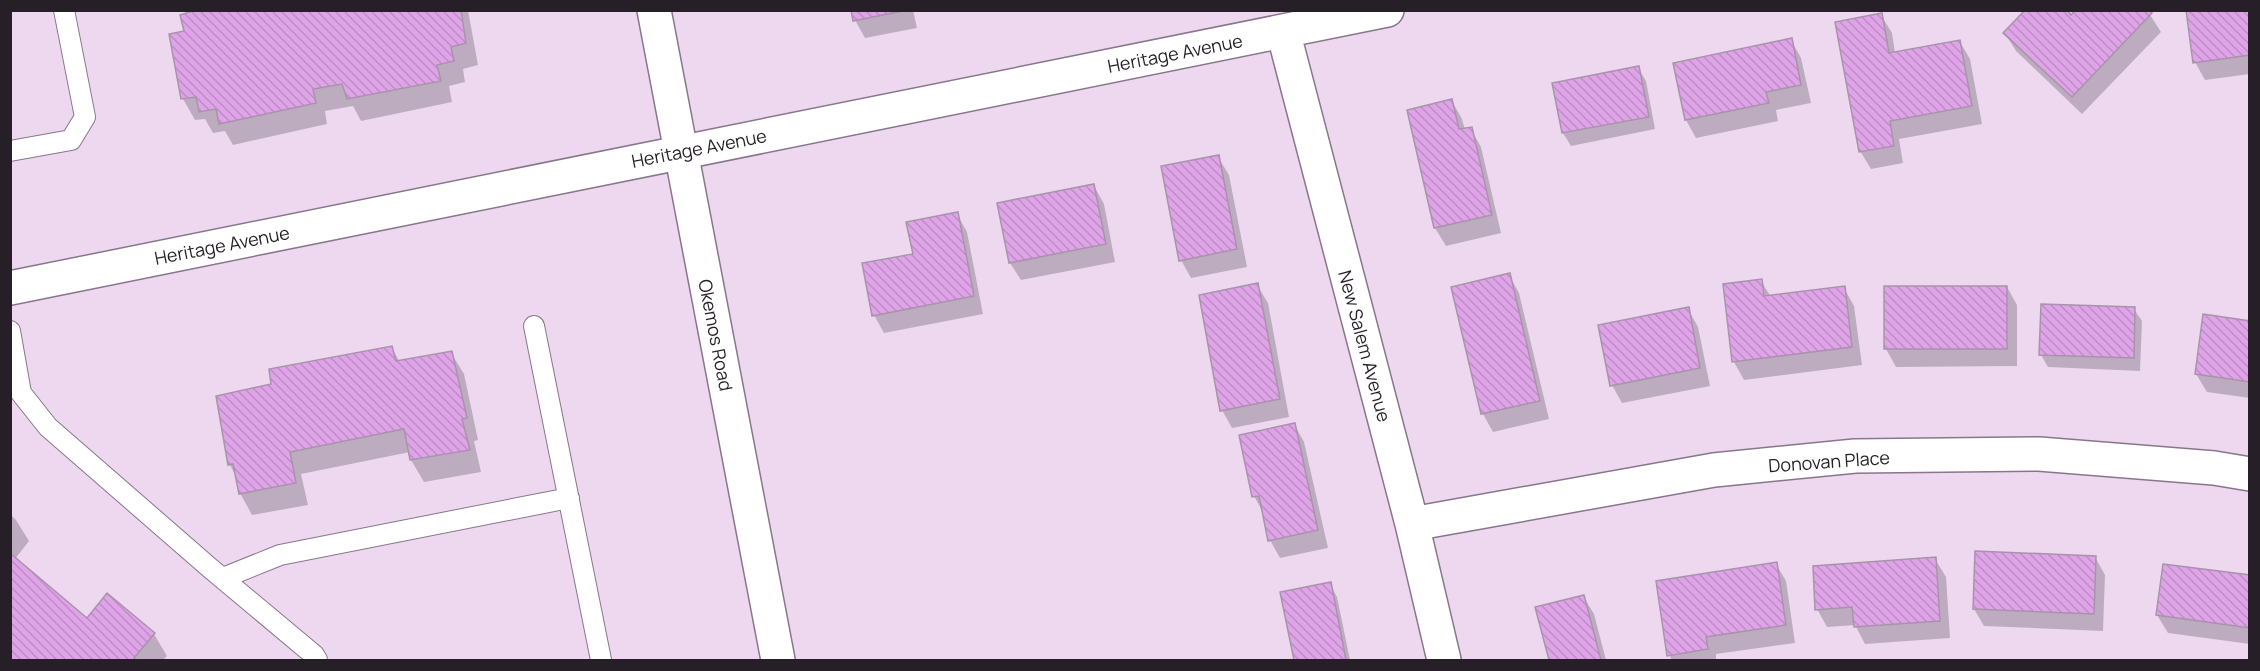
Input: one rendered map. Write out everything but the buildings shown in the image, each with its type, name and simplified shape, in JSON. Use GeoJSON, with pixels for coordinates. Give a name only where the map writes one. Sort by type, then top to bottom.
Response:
{"type":"FeatureCollection","features":[{"type":"Feature","properties":{"kind":"street","name":"Okemos Road"},"geometry":{"type":"LineString","coordinates":[[654,10],[778,660]]}},
{"type":"Feature","properties":{"kind":"street","name":"Heritage Avenue"},"geometry":{"type":"LineString","coordinates":[[10,288],[1387,10]]}},
{"type":"Feature","properties":{"kind":"street","name":"New Salem Avenue"},"geometry":{"type":"LineString","coordinates":[[1283,31],[1412,524],[1444,660]]}},
{"type":"Feature","properties":{"kind":"street","name":"Donovan Place"},"geometry":{"type":"LineString","coordinates":[[1412,524],[1714,470],[1855,456],[2039,454],[2214,468],[2250,474]]}},
{"type":"Feature","properties":{"kind":"lane"},"geometry":{"type":"LineString","coordinates":[[10,151],[71,140],[85,117],[64,10]]}},
{"type":"Feature","properties":{"kind":"lane"},"geometry":{"type":"LineString","coordinates":[[534,326],[601,660]]}},
{"type":"Feature","properties":{"kind":"lane"},"geometry":{"type":"LineString","coordinates":[[10,331],[21,393],[48,427],[314,655],[317,660]]}},
{"type":"Feature","properties":{"kind":"lane"},"geometry":{"type":"LineString","coordinates":[[223,578],[280,555],[568,498]]}}]}
